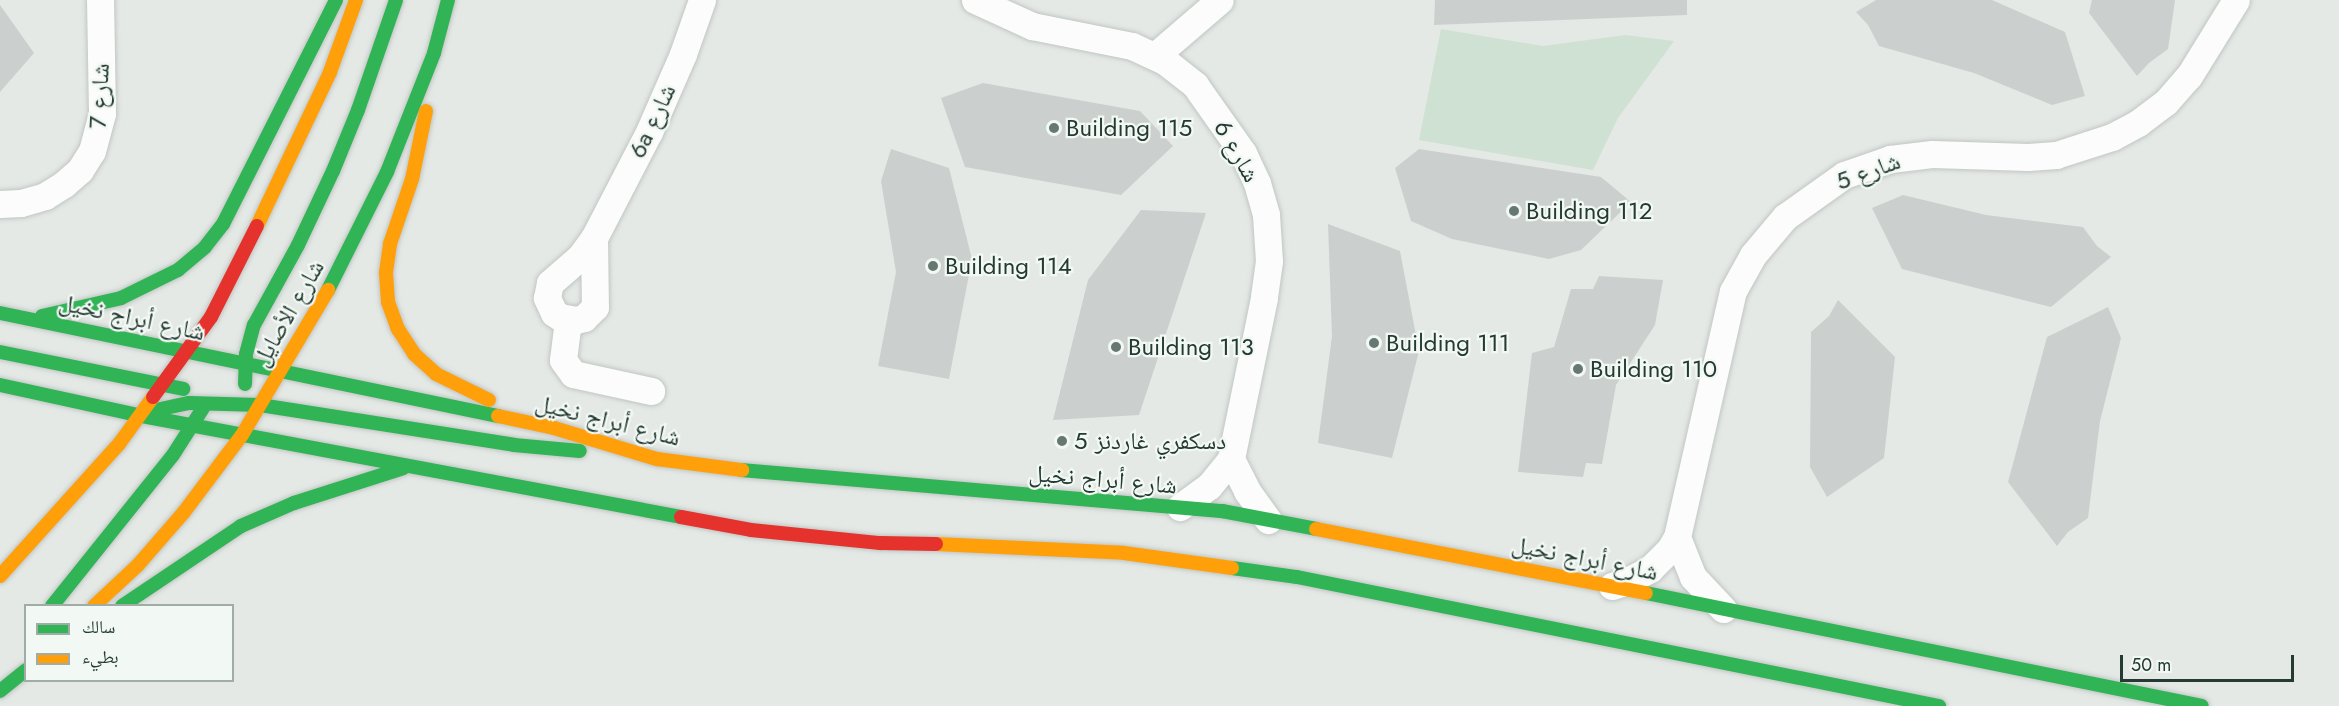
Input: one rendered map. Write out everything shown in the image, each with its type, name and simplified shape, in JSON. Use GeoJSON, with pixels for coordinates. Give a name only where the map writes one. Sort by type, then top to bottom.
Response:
{"type":"FeatureCollection","features":[{"type":"Feature","properties":{"kind":"street","name":"شارع 7"},"geometry":{"type":"LineString","coordinates":[[0,204],[21,203],[45,196],[80,170],[92,151],[102,113],[100,0]]}},
{"type":"Feature","properties":{"kind":"street"},"geometry":{"type":"LineString","coordinates":[[29,318],[121,298],[178,270],[205,247],[223,224],[336,0]]}},
{"type":"Feature","properties":{"kind":"street"},"geometry":{"type":"LineString","coordinates":[[0,576],[60,513],[142,416],[211,317],[291,158],[330,72],[356,0]]}},
{"type":"Feature","properties":{"kind":"street"},"geometry":{"type":"LineString","coordinates":[[289,443],[274,432],[253,404],[245,363],[254,325],[298,245],[345,140],[396,0]]}},
{"type":"Feature","properties":{"kind":"street","name":"شارع الأصايل"},"geometry":{"type":"LineString","coordinates":[[280,371],[341,268],[387,172],[434,53],[448,0]]}},
{"type":"Feature","properties":{"kind":"street","name":"6a شارع"},"geometry":{"type":"LineString","coordinates":[[568,320],[554,312],[550,306],[547,290],[554,276],[580,257],[594,238],[649,132],[683,54],[702,0]]}},
{"type":"Feature","properties":{"kind":"street","name":"شارع 6"},"geometry":{"type":"LineString","coordinates":[[975,0],[1032,26],[1132,46],[1156,55],[1195,85],[1233,138],[1250,167],[1266,215],[1269,246],[1268,279],[1231,459],[1209,486],[1180,507]]}},
{"type":"Feature","properties":{"kind":"street"},"geometry":{"type":"LineString","coordinates":[[1156,55],[1220,0]]}},
{"type":"Feature","properties":{"kind":"street","name":"شارع 5"},"geometry":{"type":"LineString","coordinates":[[1612,586],[1650,570],[1670,549],[1677,537],[1733,291],[1753,255],[1785,217],[1845,175],[1890,159],[1932,154],[2028,157],[2056,155],[2112,137],[2138,123],[2166,102],[2189,76],[2236,0]]}},
{"type":"Feature","properties":{"kind":"street"},"geometry":{"type":"LineString","coordinates":[[434,53],[420,147],[390,244],[386,273],[388,302],[398,329],[414,354],[436,374],[463,390],[555,428]]}},
{"type":"Feature","properties":{"kind":"street"},"geometry":{"type":"LineString","coordinates":[[594,238],[595,307],[584,318],[568,320],[563,360],[573,374],[651,391]]}},
{"type":"Feature","properties":{"kind":"street","name":"شارع أبراج نخيل"},"geometry":{"type":"LineString","coordinates":[[0,313],[555,428],[657,459],[786,475],[877,480],[989,492],[1180,507],[1268,520],[1612,586],[2202,706]]}},
{"type":"Feature","properties":{"kind":"street"},"geometry":{"type":"LineString","coordinates":[[0,352],[164,386],[206,398],[514,445],[657,459]]}},
{"type":"Feature","properties":{"kind":"street"},"geometry":{"type":"LineString","coordinates":[[188,352],[200,371]]}},
{"type":"Feature","properties":{"kind":"street"},"geometry":{"type":"LineString","coordinates":[[96,604],[138,565],[184,512],[242,435],[253,404],[270,380],[280,371]]}},
{"type":"Feature","properties":{"kind":"street"},"geometry":{"type":"LineString","coordinates":[[0,385],[142,416],[751,530],[880,543],[1081,550],[1237,567],[1378,592],[1939,706]]}},
{"type":"Feature","properties":{"kind":"street"},"geometry":{"type":"LineString","coordinates":[[142,416],[173,405],[206,398]]}},
{"type":"Feature","properties":{"kind":"street"},"geometry":{"type":"LineString","coordinates":[[54,604],[194,426],[206,398]]}},
{"type":"Feature","properties":{"kind":"street"},"geometry":{"type":"LineString","coordinates":[[1231,459],[1247,491],[1268,520]]}},
{"type":"Feature","properties":{"kind":"street"},"geometry":{"type":"LineString","coordinates":[[125,604],[197,553],[241,526],[294,503],[384,473],[415,466]]}},
{"type":"Feature","properties":{"kind":"street"},"geometry":{"type":"LineString","coordinates":[[1677,537],[1693,577],[1723,609]]}},
{"type":"Feature","properties":{"kind":"street"},"geometry":{"type":"LineString","coordinates":[[0,691],[22,675]]}},
{"type":"Feature","properties":{"kind":"green space"},"geometry":{"type":"Polygon","coordinates":[[[1441,29],[1543,46],[1625,35],[1674,41],[1618,118],[1593,170],[1419,140],[1441,29]]]}},
{"type":"Feature","properties":{"kind":"building"},"geometry":{"type":"Polygon","coordinates":[[[1435,0],[1687,0],[1687,15],[1434,25],[1435,0]]]}},
{"type":"Feature","properties":{"kind":"building"},"geometry":{"type":"Polygon","coordinates":[[[1876,0],[1992,0],[2065,32],[2085,96],[2052,105],[1974,73],[1879,46],[1868,25],[1856,12],[1876,0]]]}},
{"type":"Feature","properties":{"kind":"building"},"geometry":{"type":"Polygon","coordinates":[[[2092,0],[2175,0],[2168,49],[2149,63],[2137,76],[2089,13],[2092,0]]]}},
{"type":"Feature","properties":{"kind":"building"},"geometry":{"type":"Polygon","coordinates":[[[0,5],[34,53],[0,92],[0,5]]]}},
{"type":"Feature","properties":{"kind":"building","name":"Building 115"},"geometry":{"type":"Polygon","coordinates":[[[983,83],[1140,111],[1173,146],[1121,195],[965,167],[941,98],[983,83]]]}},
{"type":"Feature","properties":{"kind":"building","name":"Building 114"},"geometry":{"type":"Polygon","coordinates":[[[891,149],[949,168],[972,259],[949,379],[878,366],[896,272],[881,181],[891,149]]]}},
{"type":"Feature","properties":{"kind":"building","name":"Building 112"},"geometry":{"type":"Polygon","coordinates":[[[1419,149],[1601,177],[1631,202],[1581,250],[1549,259],[1452,239],[1411,221],[1395,168],[1419,149]]]}},
{"type":"Feature","properties":{"kind":"building"},"geometry":{"type":"Polygon","coordinates":[[[1903,195],[1986,215],[2083,227],[2097,246],[2111,257],[2051,307],[1902,269],[1872,208],[1903,195]]]}},
{"type":"Feature","properties":{"kind":"building","name":"Building 113"},"geometry":{"type":"Polygon","coordinates":[[[1141,210],[1206,213],[1139,415],[1053,420],[1088,280],[1141,210]]]}},
{"type":"Feature","properties":{"kind":"building","name":"Building 111"},"geometry":{"type":"Polygon","coordinates":[[[1328,224],[1400,251],[1419,351],[1392,458],[1318,443],[1332,336],[1328,224]]]}},
{"type":"Feature","properties":{"kind":"building","name":"Building 110"},"geometry":{"type":"Polygon","coordinates":[[[1599,276],[1663,280],[1655,325],[1616,385],[1602,464],[1586,463],[1583,477],[1518,472],[1532,353],[1554,347],[1571,289],[1593,289],[1599,276]]]}},
{"type":"Feature","properties":{"kind":"building"},"geometry":{"type":"Polygon","coordinates":[[[1838,300],[1895,357],[1884,458],[1827,497],[1810,467],[1811,332],[1829,316],[1838,300]]]}},
{"type":"Feature","properties":{"kind":"building"},"geometry":{"type":"Polygon","coordinates":[[[2108,307],[2121,338],[2100,421],[2088,518],[2068,532],[2057,546],[2008,482],[2047,337],[2108,307]]]}},
{"type":"Feature","properties":{"kind":"traffic: fast"},"geometry":{"type":"LineString","coordinates":[[42,316],[121,298],[178,270],[205,247],[223,224],[336,0]]}},
{"type":"Feature","properties":{"kind":"traffic: fast"},"geometry":{"type":"LineString","coordinates":[[245,384],[246,354],[254,325],[298,245],[333,171],[358,110],[396,0]]}},
{"type":"Feature","properties":{"kind":"traffic: fast"},"geometry":{"type":"LineString","coordinates":[[328,290],[387,172],[434,53],[448,0]]}},
{"type":"Feature","properties":{"kind":"traffic: fast"},"geometry":{"type":"LineString","coordinates":[[0,313],[498,416]]}},
{"type":"Feature","properties":{"kind":"traffic: fast"},"geometry":{"type":"LineString","coordinates":[[0,352],[183,389]]}},
{"type":"Feature","properties":{"kind":"traffic: fast"},"geometry":{"type":"LineString","coordinates":[[0,385],[142,416],[681,517]]}},
{"type":"Feature","properties":{"kind":"traffic: fast"},"geometry":{"type":"LineString","coordinates":[[156,410],[189,403],[260,405],[514,445],[580,451]]}},
{"type":"Feature","properties":{"kind":"traffic: fast"},"geometry":{"type":"LineString","coordinates":[[54,604],[173,455],[203,408]]}},
{"type":"Feature","properties":{"kind":"traffic: fast"},"geometry":{"type":"LineString","coordinates":[[125,604],[241,526],[294,503],[404,468]]}},
{"type":"Feature","properties":{"kind":"traffic: fast"},"geometry":{"type":"LineString","coordinates":[[742,470],[1222,511],[1316,529]]}},
{"type":"Feature","properties":{"kind":"traffic: fast"},"geometry":{"type":"LineString","coordinates":[[1232,568],[1297,577],[1939,706]]}},
{"type":"Feature","properties":{"kind":"traffic: fast"},"geometry":{"type":"LineString","coordinates":[[1646,593],[2202,706]]}},
{"type":"Feature","properties":{"kind":"traffic: fast"},"geometry":{"type":"LineString","coordinates":[[0,691],[24,672]]}},
{"type":"Feature","properties":{"kind":"traffic: slow"},"geometry":{"type":"LineString","coordinates":[[257,226],[330,72],[356,0]]}},
{"type":"Feature","properties":{"kind":"traffic: slow"},"geometry":{"type":"LineString","coordinates":[[426,111],[412,179],[390,244],[386,273],[388,302],[398,329],[414,354],[436,374],[489,400]]}},
{"type":"Feature","properties":{"kind":"traffic: slow"},"geometry":{"type":"LineString","coordinates":[[96,604],[138,565],[184,512],[242,435],[328,290]]}},
{"type":"Feature","properties":{"kind":"traffic: slow"},"geometry":{"type":"LineString","coordinates":[[0,576],[119,444],[153,397]]}},
{"type":"Feature","properties":{"kind":"traffic: slow"},"geometry":{"type":"LineString","coordinates":[[498,416],[554,428],[657,459],[742,470]]}},
{"type":"Feature","properties":{"kind":"traffic: slow"},"geometry":{"type":"LineString","coordinates":[[1316,529],[1646,593]]}},
{"type":"Feature","properties":{"kind":"traffic: slow"},"geometry":{"type":"LineString","coordinates":[[936,544],[1124,553],[1232,568]]}},
{"type":"Feature","properties":{"kind":"traffic: jam"},"geometry":{"type":"LineString","coordinates":[[153,397],[211,317],[257,226]]}},
{"type":"Feature","properties":{"kind":"traffic: jam"},"geometry":{"type":"LineString","coordinates":[[681,517],[751,530],[880,543],[936,544]]}},
{"type":"Feature","properties":{"kind":"place","name":"Building 115"},"geometry":{"type":"Point","coordinates":[1054,128]}},
{"type":"Feature","properties":{"kind":"place","name":"Building 112"},"geometry":{"type":"Point","coordinates":[1514,211]}},
{"type":"Feature","properties":{"kind":"place","name":"Building 114"},"geometry":{"type":"Point","coordinates":[933,266]}},
{"type":"Feature","properties":{"kind":"place","name":"Building 111"},"geometry":{"type":"Point","coordinates":[1374,343]}},
{"type":"Feature","properties":{"kind":"place","name":"Building 113"},"geometry":{"type":"Point","coordinates":[1116,347]}},
{"type":"Feature","properties":{"kind":"place","name":"Building 110"},"geometry":{"type":"Point","coordinates":[1578,369]}},
{"type":"Feature","properties":{"kind":"place","name":"دسكفري غاردنز 5"},"geometry":{"type":"Point","coordinates":[1062,441]}}]}
